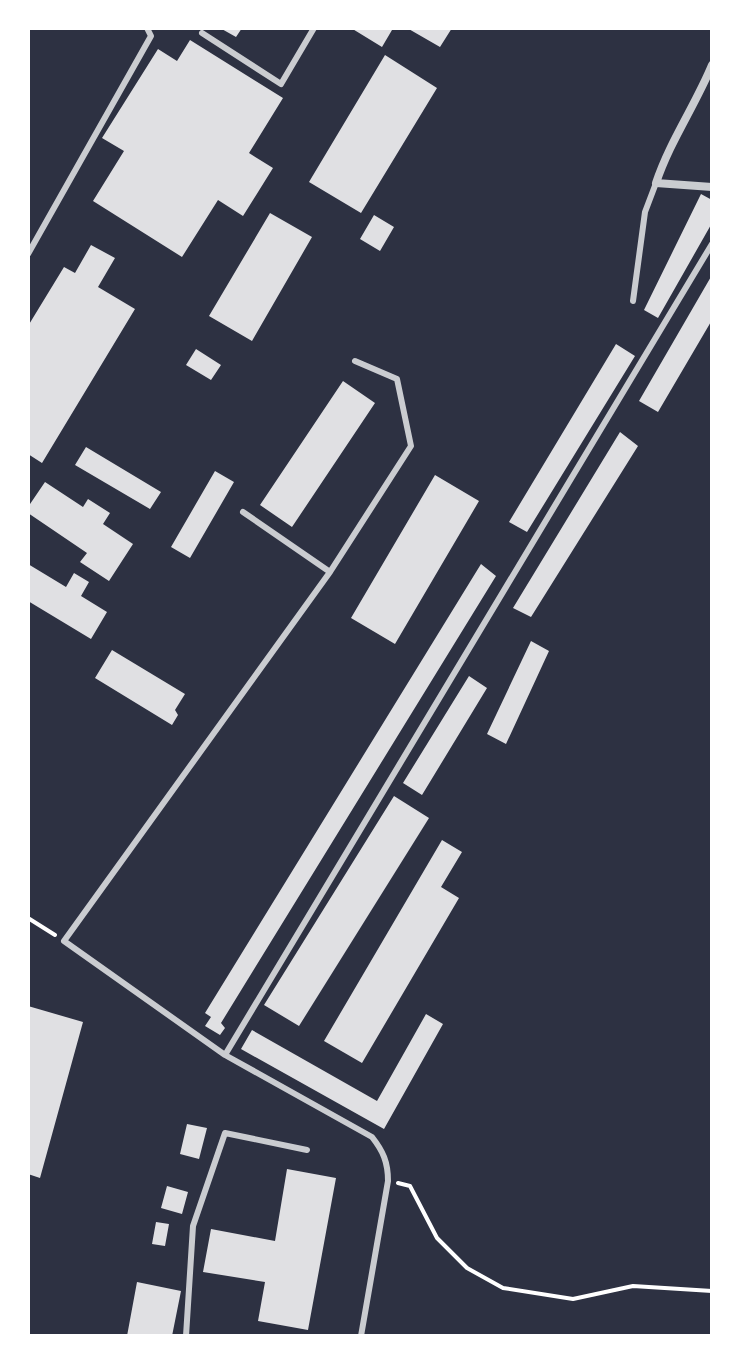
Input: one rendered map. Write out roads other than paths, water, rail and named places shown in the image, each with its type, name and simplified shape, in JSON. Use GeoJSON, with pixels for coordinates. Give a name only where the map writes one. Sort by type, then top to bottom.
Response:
{"type":"FeatureCollection","features":[{"type":"Feature","properties":{"kind":"street"},"geometry":{"type":"LineString","coordinates":[[712,65],[701,91],[666,152],[656,183],[712,187]]}},
{"type":"Feature","properties":{"kind":"lane"},"geometry":{"type":"LineString","coordinates":[[28,254],[151,36],[147,28]]}},
{"type":"Feature","properties":{"kind":"lane"},"geometry":{"type":"LineString","coordinates":[[202,33],[281,84],[314,28]]}},
{"type":"Feature","properties":{"kind":"lane"},"geometry":{"type":"LineString","coordinates":[[633,301],[645,212],[656,183]]}},
{"type":"Feature","properties":{"kind":"lane"},"geometry":{"type":"LineString","coordinates":[[225,1055],[712,244]]}},
{"type":"Feature","properties":{"kind":"lane"},"geometry":{"type":"LineString","coordinates":[[355,361],[397,379],[411,446],[330,572],[64,941],[225,1055],[372,1137],[383,1151],[388,1166],[388,1181],[361,1336]]}},
{"type":"Feature","properties":{"kind":"lane"},"geometry":{"type":"LineString","coordinates":[[243,512],[330,572]]}},
{"type":"Feature","properties":{"kind":"lane"},"geometry":{"type":"LineString","coordinates":[[186,1336],[193,1226],[225,1133],[307,1150]]}}]}
